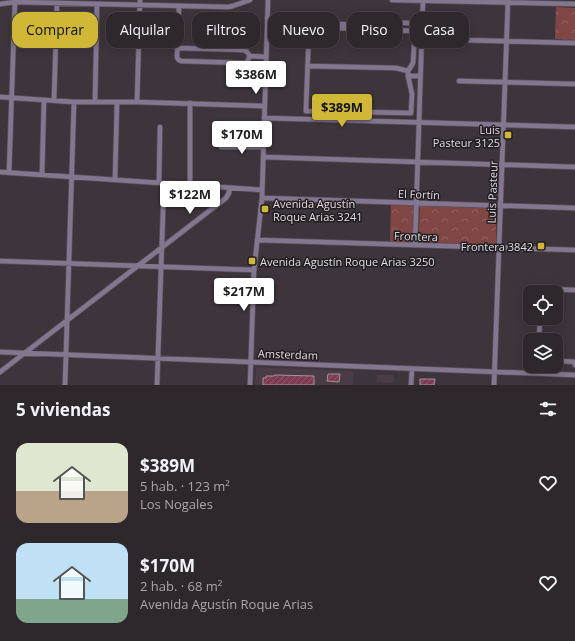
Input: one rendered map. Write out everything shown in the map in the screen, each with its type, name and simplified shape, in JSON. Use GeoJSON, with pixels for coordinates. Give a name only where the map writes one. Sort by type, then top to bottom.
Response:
{"type":"FeatureCollection","features":[{"type":"Feature","properties":{"kind":"street"},"geometry":{"type":"LineString","coordinates":[[221,0],[221,6]]}},
{"type":"Feature","properties":{"kind":"street"},"geometry":{"type":"LineString","coordinates":[[0,4],[15,1],[97,4],[140,2],[179,6],[233,6],[250,0]]}},
{"type":"Feature","properties":{"kind":"street"},"geometry":{"type":"LineString","coordinates":[[250,385],[254,270],[262,198],[268,0]]}},
{"type":"Feature","properties":{"kind":"street"},"geometry":{"type":"LineString","coordinates":[[392,0],[551,2],[575,4]]}},
{"type":"Feature","properties":{"kind":"street"},"geometry":{"type":"LineString","coordinates":[[422,12],[423,0]]}},
{"type":"Feature","properties":{"kind":"street"},"geometry":{"type":"LineString","coordinates":[[9,173],[15,1]]}},
{"type":"Feature","properties":{"kind":"street"},"geometry":{"type":"LineString","coordinates":[[137,102],[140,2]]}},
{"type":"Feature","properties":{"kind":"street","name":"Luis Pasteur"},"geometry":{"type":"LineString","coordinates":[[494,385],[508,2]]}},
{"type":"Feature","properties":{"kind":"street"},"geometry":{"type":"LineString","coordinates":[[54,100],[57,3]]}},
{"type":"Feature","properties":{"kind":"street"},"geometry":{"type":"LineString","coordinates":[[95,102],[97,4]]}},
{"type":"Feature","properties":{"kind":"street"},"geometry":{"type":"LineString","coordinates":[[179,6],[179,12]]}},
{"type":"Feature","properties":{"kind":"street"},"geometry":{"type":"LineString","coordinates":[[267,18],[333,19],[337,24],[351,25],[358,25],[360,21],[410,23]]}},
{"type":"Feature","properties":{"kind":"street"},"geometry":{"type":"LineString","coordinates":[[310,27],[414,31],[413,63],[408,73],[412,94],[412,111],[411,113],[308,111],[306,109],[308,66],[310,27]]}},
{"type":"Feature","properties":{"kind":"street"},"geometry":{"type":"LineString","coordinates":[[469,40],[575,43]]}},
{"type":"Feature","properties":{"kind":"street"},"geometry":{"type":"LineString","coordinates":[[250,56],[247,62],[244,63],[181,61],[177,58],[178,48],[244,50],[250,56],[266,57]]}},
{"type":"Feature","properties":{"kind":"street"},"geometry":{"type":"LineString","coordinates":[[415,245],[421,48]]}},
{"type":"Feature","properties":{"kind":"street"},"geometry":{"type":"LineString","coordinates":[[308,66],[396,68],[420,76]]}},
{"type":"Feature","properties":{"kind":"street"},"geometry":{"type":"LineString","coordinates":[[459,81],[575,84]]}},
{"type":"Feature","properties":{"kind":"street"},"geometry":{"type":"LineString","coordinates":[[0,97],[74,102],[190,103],[264,106]]}},
{"type":"Feature","properties":{"kind":"street"},"geometry":{"type":"LineString","coordinates":[[42,175],[44,100]]}},
{"type":"Feature","properties":{"kind":"street"},"geometry":{"type":"LineString","coordinates":[[65,385],[74,102]]}},
{"type":"Feature","properties":{"kind":"street"},"geometry":{"type":"LineString","coordinates":[[115,180],[117,102]]}},
{"type":"Feature","properties":{"kind":"street"},"geometry":{"type":"LineString","coordinates":[[190,103],[190,185]]}},
{"type":"Feature","properties":{"kind":"street"},"geometry":{"type":"LineString","coordinates":[[264,118],[575,127]]}},
{"type":"Feature","properties":{"kind":"street"},"geometry":{"type":"LineString","coordinates":[[157,385],[162,247],[160,127]]}},
{"type":"Feature","properties":{"kind":"street"},"geometry":{"type":"LineString","coordinates":[[221,147],[263,147]]}},
{"type":"Feature","properties":{"kind":"street"},"geometry":{"type":"LineString","coordinates":[[263,157],[575,167]]}},
{"type":"Feature","properties":{"kind":"street"},"geometry":{"type":"LineString","coordinates":[[0,172],[262,190]]}},
{"type":"Feature","properties":{"kind":"street"},"geometry":{"type":"LineString","coordinates":[[0,372],[226,198],[229,193],[229,188]]}},
{"type":"Feature","properties":{"kind":"street","name":"El Fortín"},"geometry":{"type":"LineString","coordinates":[[262,198],[575,208]]}},
{"type":"Feature","properties":{"kind":"street","name":"Frontera"},"geometry":{"type":"LineString","coordinates":[[257,240],[575,250]]}},
{"type":"Feature","properties":{"kind":"street"},"geometry":{"type":"LineString","coordinates":[[0,261],[254,270]]}},
{"type":"Feature","properties":{"kind":"street"},"geometry":{"type":"LineString","coordinates":[[563,289],[575,290]]}},
{"type":"Feature","properties":{"kind":"street","name":"Amsterdam"},"geometry":{"type":"LineString","coordinates":[[0,352],[575,375]]}},
{"type":"Feature","properties":{"kind":"street"},"geometry":{"type":"LineString","coordinates":[[563,361],[575,362]]}},
{"type":"Feature","properties":{"kind":"street"},"geometry":{"type":"LineString","coordinates":[[411,385],[412,369]]}},
{"type":"Feature","properties":{"kind":"shaded area"},"geometry":{"type":"Polygon","coordinates":[[[256,367],[354,371],[353,385],[255,385],[256,367]]]}},
{"type":"Feature","properties":{"kind":"shaded area"},"geometry":{"type":"Polygon","coordinates":[[[377,375],[394,375],[394,383],[377,382],[377,375]]]}},
{"type":"Feature","properties":{"kind":"green space"},"geometry":{"type":"Polygon","coordinates":[[[556,7],[575,8],[575,40],[555,39],[556,7]]]}},
{"type":"Feature","properties":{"kind":"green space"},"geometry":{"type":"Polygon","coordinates":[[[391,204],[414,205],[413,244],[390,242],[391,204]]]}},
{"type":"Feature","properties":{"kind":"green space"},"geometry":{"type":"Polygon","coordinates":[[[420,206],[496,208],[496,245],[418,243],[420,206]]]}},
{"type":"Feature","properties":{"kind":"building"},"geometry":{"type":"Polygon","coordinates":[[[328,374],[340,374],[339,382],[327,381],[328,374]]]}},
{"type":"Feature","properties":{"kind":"building"},"geometry":{"type":"Polygon","coordinates":[[[266,376],[314,376],[314,385],[263,385],[263,378],[266,378],[266,376]]]}},
{"type":"Feature","properties":{"kind":"building"},"geometry":{"type":"Polygon","coordinates":[[[420,379],[435,379],[434,385],[420,385],[420,379]]]}},
{"type":"Feature","properties":{"kind":"place","name":"Luis Pasteur 3125"},"geometry":{"type":"Point","coordinates":[508,135]}},
{"type":"Feature","properties":{"kind":"place","name":"Avenida Agustín Roque Arias 3241"},"geometry":{"type":"Point","coordinates":[265,209]}},
{"type":"Feature","properties":{"kind":"place","name":"Frontera 3842"},"geometry":{"type":"Point","coordinates":[541,246]}},
{"type":"Feature","properties":{"kind":"place","name":"Avenida Agustín Roque Arias 3250"},"geometry":{"type":"Point","coordinates":[252,261]}}]}
